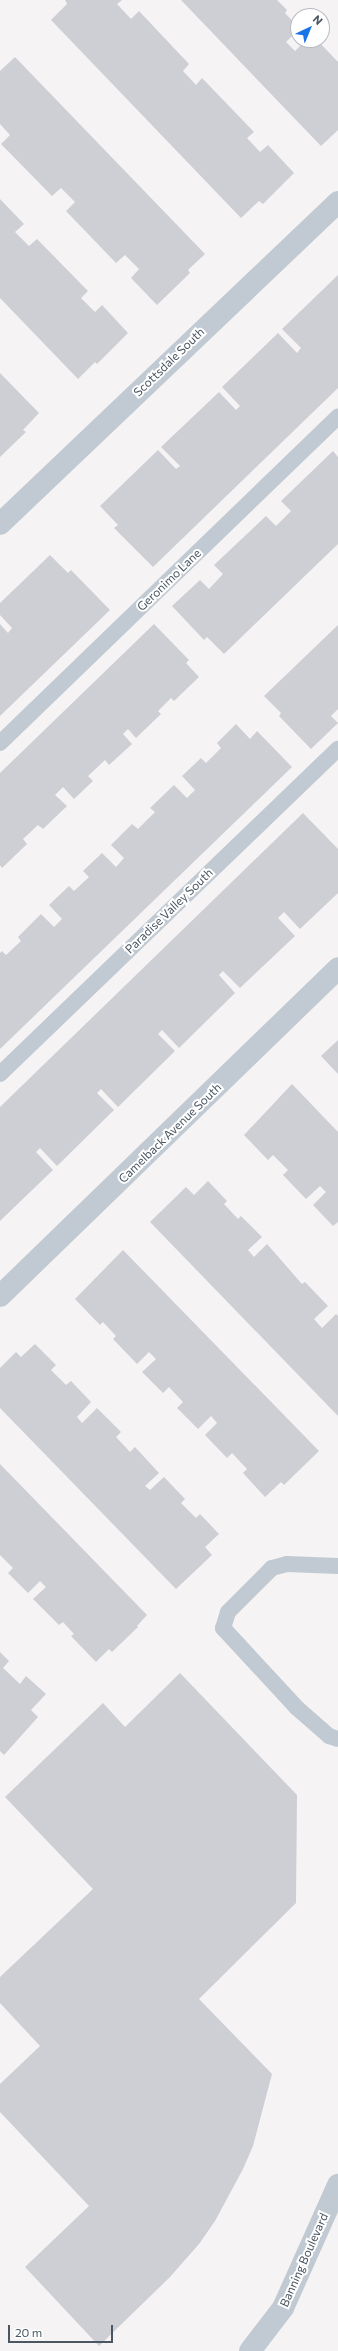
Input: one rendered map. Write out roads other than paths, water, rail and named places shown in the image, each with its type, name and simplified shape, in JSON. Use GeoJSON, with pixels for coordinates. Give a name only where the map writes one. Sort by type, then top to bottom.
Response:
{"type":"FeatureCollection","features":[{"type":"Feature","properties":{"kind":"street","name":"Scottsdale South"},"geometry":{"type":"LineString","coordinates":[[0,524],[338,202]]}},
{"type":"Feature","properties":{"kind":"street","name":"Camelback Avenue South"},"geometry":{"type":"LineString","coordinates":[[0,1296],[338,968]]}},
{"type":"Feature","properties":{"kind":"street","name":"Banning Boulevard"},"geometry":{"type":"LineString","coordinates":[[250,2351],[283,2308],[332,2215],[338,2184]]}},
{"type":"Feature","properties":{"kind":"lane","name":"Geronimo Lane"},"geometry":{"type":"LineString","coordinates":[[0,743],[338,417]]}},
{"type":"Feature","properties":{"kind":"lane","name":"Paradise Valley South"},"geometry":{"type":"LineString","coordinates":[[0,1074],[338,749]]}},
{"type":"Feature","properties":{"kind":"lane"},"geometry":{"type":"LineString","coordinates":[[338,1566],[287,1564],[272,1568],[228,1612],[223,1628],[297,1708],[329,1736],[338,1739]]}}]}
